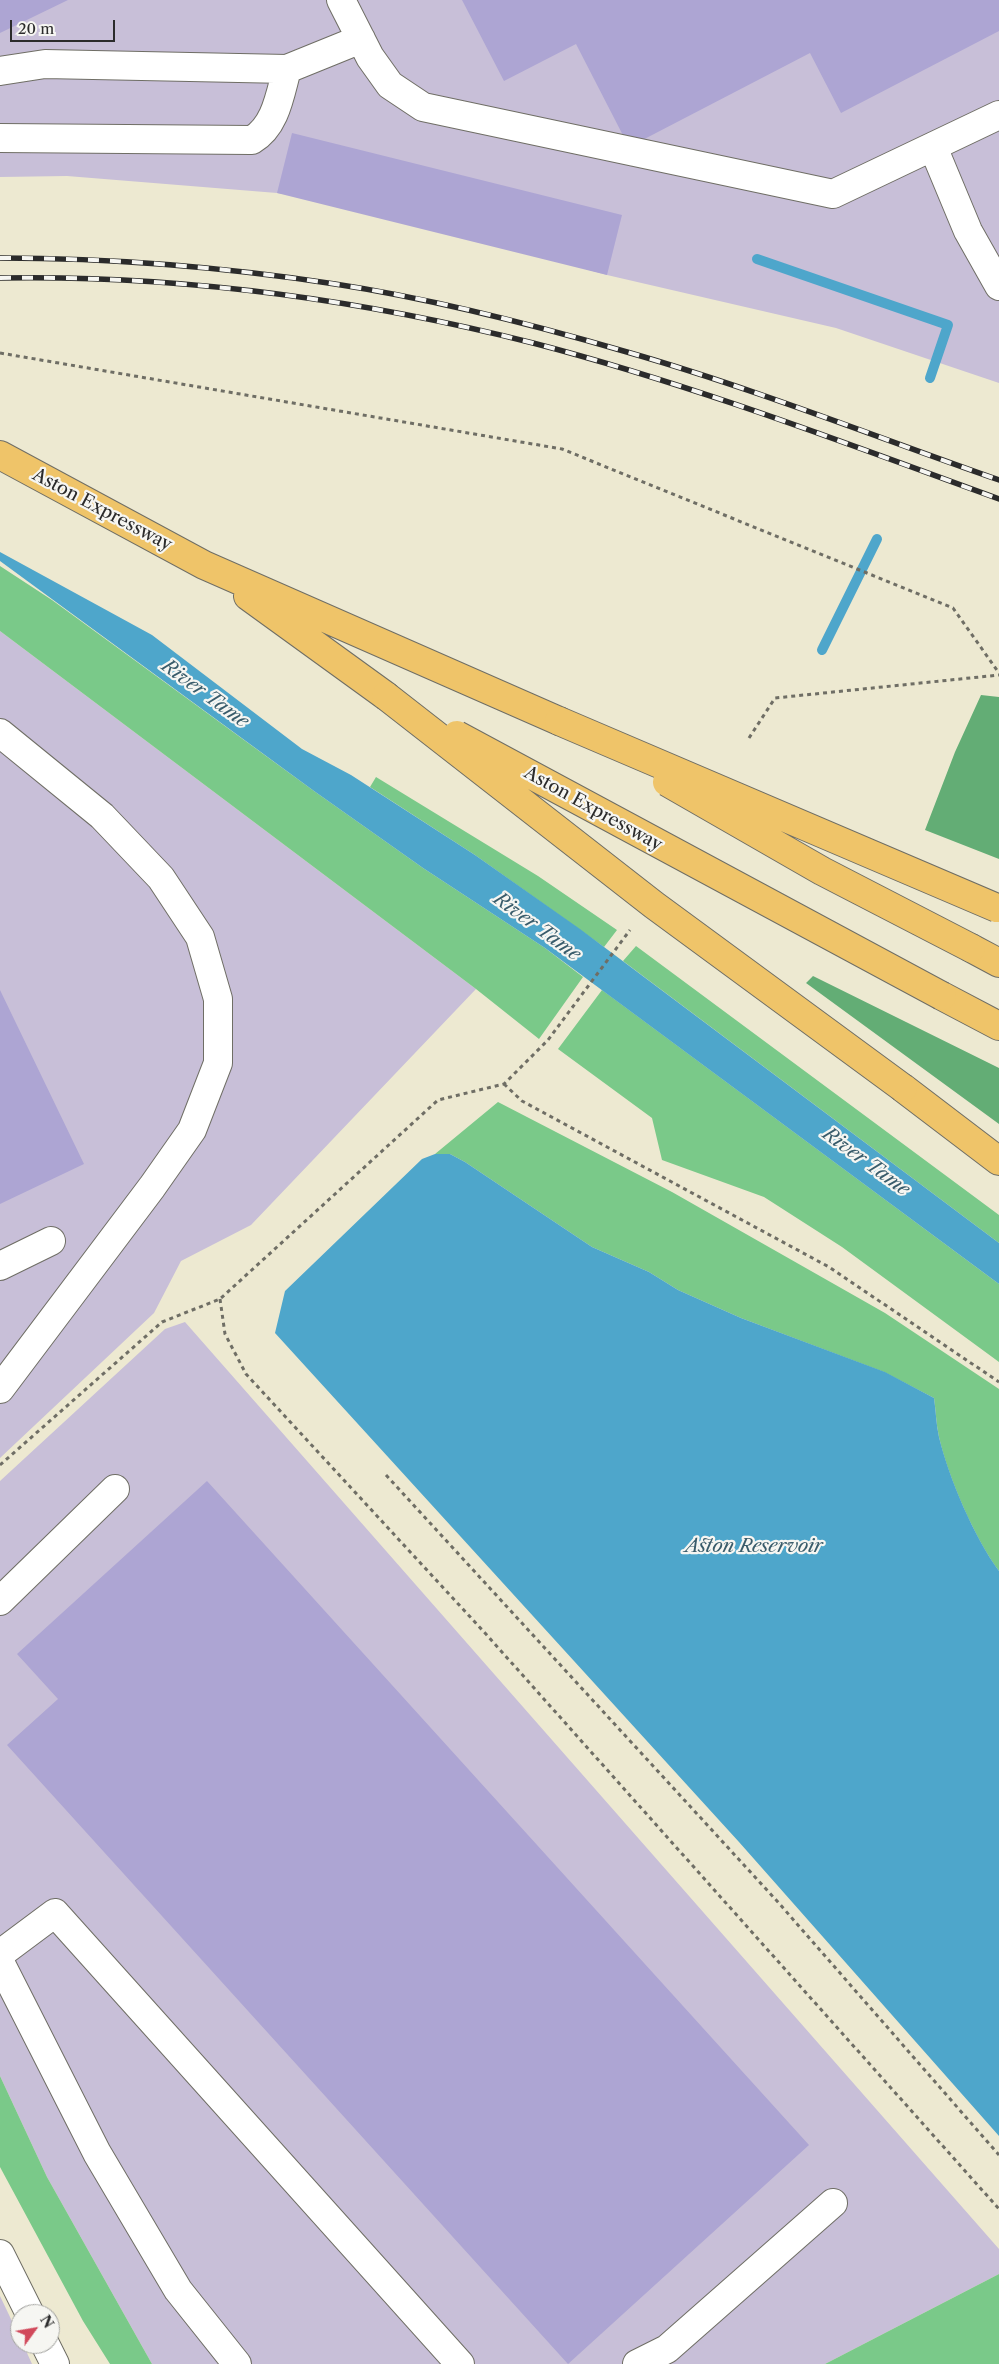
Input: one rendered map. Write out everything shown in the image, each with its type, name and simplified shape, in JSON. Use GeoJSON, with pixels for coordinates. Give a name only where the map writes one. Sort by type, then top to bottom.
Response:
{"type":"FeatureCollection","features":[{"type":"Feature","properties":{"kind":"highway","name":"Aston Expressway"},"geometry":{"type":"LineString","coordinates":[[0,455],[204,565],[559,720],[822,870],[999,963]]}},
{"type":"Feature","properties":{"kind":"highway","name":"Aston Expressway"},"geometry":{"type":"LineString","coordinates":[[204,565],[386,696],[999,1026]]}},
{"type":"Feature","properties":{"kind":"highway"},"geometry":{"type":"LineString","coordinates":[[386,696],[654,905],[999,1160]]}},
{"type":"Feature","properties":{"kind":"highway"},"geometry":{"type":"LineString","coordinates":[[559,720],[998,908]]}},
{"type":"Feature","properties":{"kind":"street"},"geometry":{"type":"LineString","coordinates":[[341,0],[370,57],[390,85],[423,107],[833,194],[999,115]]}},
{"type":"Feature","properties":{"kind":"street"},"geometry":{"type":"LineString","coordinates":[[0,70],[45,64],[287,69],[361,39]]}},
{"type":"Feature","properties":{"kind":"street"},"geometry":{"type":"LineString","coordinates":[[0,138],[252,140],[263,134],[270,124],[287,69]]}},
{"type":"Feature","properties":{"kind":"street"},"geometry":{"type":"LineString","coordinates":[[933,147],[968,232],[999,286]]}},
{"type":"Feature","properties":{"kind":"street"},"geometry":{"type":"LineString","coordinates":[[0,733],[102,816],[161,878],[200,938],[218,999],[218,1063],[192,1130],[152,1187],[0,1389]]}},
{"type":"Feature","properties":{"kind":"street"},"geometry":{"type":"LineString","coordinates":[[0,1266],[50,1241]]}},
{"type":"Feature","properties":{"kind":"street"},"geometry":{"type":"LineString","coordinates":[[0,1601],[114,1489]]}},
{"type":"Feature","properties":{"kind":"street"},"geometry":{"type":"LineString","coordinates":[[0,1954],[55,1913],[460,2364]]}},
{"type":"Feature","properties":{"kind":"street"},"geometry":{"type":"LineString","coordinates":[[0,1962],[107,2170],[178,2290],[238,2364]]}},
{"type":"Feature","properties":{"kind":"street"},"geometry":{"type":"LineString","coordinates":[[637,2364],[667,2349],[833,2203]]}},
{"type":"Feature","properties":{"kind":"street"},"geometry":{"type":"LineString","coordinates":[[0,2254],[25,2304]]}},
{"type":"Feature","properties":{"kind":"path"},"geometry":{"type":"LineString","coordinates":[[0,353],[562,449],[953,608],[999,674],[774,698],[749,738]]}},
{"type":"Feature","properties":{"kind":"path"},"geometry":{"type":"LineString","coordinates":[[0,1465],[162,1322],[220,1299],[438,1100],[504,1084],[548,1040],[630,930]]}},
{"type":"Feature","properties":{"kind":"path"},"geometry":{"type":"LineString","coordinates":[[504,1084],[522,1101],[828,1267],[999,1382]]}},
{"type":"Feature","properties":{"kind":"path"},"geometry":{"type":"LineString","coordinates":[[220,1299],[225,1334],[246,1374],[538,1691],[999,2209]]}},
{"type":"Feature","properties":{"kind":"path"},"geometry":{"type":"LineString","coordinates":[[386,1475],[777,1901],[999,2155]]}},
{"type":"Feature","properties":{"kind":"shaded area"},"geometry":{"type":"Polygon","coordinates":[[[0,0],[999,0],[999,383],[836,328],[607,275],[356,205],[277,193],[67,176],[0,177],[0,0]]]}},
{"type":"Feature","properties":{"kind":"shaded area"},"geometry":{"type":"Polygon","coordinates":[[[0,631],[476,989],[251,1225],[181,1261],[154,1313],[0,1458],[0,631]]]}},
{"type":"Feature","properties":{"kind":"shaded area"},"geometry":{"type":"Polygon","coordinates":[[[185,1322],[999,2249],[999,2274],[825,2364],[152,2364],[47,2177],[0,2076],[0,1481],[165,1329],[185,1322]]]}},
{"type":"Feature","properties":{"kind":"shaded area"},"geometry":{"type":"Polygon","coordinates":[[[0,2296],[10,2317],[10,2354],[28,2354],[32,2364],[0,2364],[0,2296]]]}},
{"type":"Feature","properties":{"kind":"green space"},"geometry":{"type":"Polygon","coordinates":[[[0,566],[52,600],[423,868],[545,948],[583,977],[539,1039],[476,989],[0,631],[0,566]]]}},
{"type":"Feature","properties":{"kind":"green space"},"geometry":{"type":"Polygon","coordinates":[[[981,695],[999,697],[999,859],[925,830],[955,752],[981,695]]]}},
{"type":"Feature","properties":{"kind":"green space"},"geometry":{"type":"Polygon","coordinates":[[[376,777],[538,876],[617,930],[604,947],[475,855],[370,787],[376,777]]]}},
{"type":"Feature","properties":{"kind":"green space"},"geometry":{"type":"Polygon","coordinates":[[[636,946],[999,1215],[999,1243],[623,961],[636,946]]]}},
{"type":"Feature","properties":{"kind":"green space"},"geometry":{"type":"Polygon","coordinates":[[[813,976],[999,1068],[999,1124],[806,983],[813,976]]]}},
{"type":"Feature","properties":{"kind":"green space"},"geometry":{"type":"Polygon","coordinates":[[[602,990],[999,1284],[999,1362],[842,1247],[764,1197],[662,1160],[652,1118],[558,1049],[602,990]]]}},
{"type":"Feature","properties":{"kind":"green space"},"geometry":{"type":"Polygon","coordinates":[[[498,1102],[672,1192],[885,1313],[999,1389],[999,1571],[972,1525],[956,1489],[939,1437],[934,1398],[884,1372],[741,1318],[678,1290],[649,1272],[592,1247],[465,1162],[450,1154],[435,1154],[498,1102]]]}},
{"type":"Feature","properties":{"kind":"green space"},"geometry":{"type":"Polygon","coordinates":[[[0,2076],[47,2177],[152,2364],[110,2364],[83,2321],[0,2167],[0,2076]]]}},
{"type":"Feature","properties":{"kind":"green space"},"geometry":{"type":"Polygon","coordinates":[[[999,2274],[999,2364],[825,2364],[999,2274]]]}},
{"type":"Feature","properties":{"kind":"water","name":"River Tame"},"geometry":{"type":"Polygon","coordinates":[[[0,552],[152,635],[302,749],[351,775],[475,855],[580,929],[999,1243],[999,1284],[545,948],[423,868],[314,791],[0,561],[0,552]]]}},
{"type":"Feature","properties":{"kind":"water","name":"Aston Reservoir"},"geometry":{"type":"Polygon","coordinates":[[[435,1154],[450,1154],[465,1162],[592,1247],[649,1272],[678,1290],[741,1318],[885,1372],[934,1398],[939,1437],[949,1470],[963,1507],[980,1541],[999,1571],[999,2136],[739,1842],[275,1333],[285,1291],[422,1159],[435,1154]]]}},
{"type":"Feature","properties":{"kind":"building"},"geometry":{"type":"Polygon","coordinates":[[[0,0],[68,0],[0,33],[0,0]]]}},
{"type":"Feature","properties":{"kind":"building"},"geometry":{"type":"Polygon","coordinates":[[[462,0],[999,0],[999,31],[841,113],[810,53],[629,147],[576,44],[504,81],[462,0]]]}},
{"type":"Feature","properties":{"kind":"building"},"geometry":{"type":"Polygon","coordinates":[[[292,133],[622,215],[607,275],[277,193],[292,133]]]}},
{"type":"Feature","properties":{"kind":"building"},"geometry":{"type":"Polygon","coordinates":[[[0,990],[84,1164],[0,1204],[0,990]]]}},
{"type":"Feature","properties":{"kind":"building"},"geometry":{"type":"Polygon","coordinates":[[[207,1481],[809,2145],[568,2364],[7,1745],[58,1699],[17,1654],[207,1481]]]}},
{"type":"Feature","properties":{"kind":"waterway"},"geometry":{"type":"LineString","coordinates":[[757,259],[948,325],[930,378]]}},
{"type":"Feature","properties":{"kind":"waterway"},"geometry":{"type":"LineString","coordinates":[[822,650],[877,539]]}},
{"type":"Feature","properties":{"kind":"railway"},"geometry":{"type":"LineString","coordinates":[[0,258],[42,258],[210,268],[335,284],[446,305],[555,332],[674,366],[768,397],[999,480]]}},
{"type":"Feature","properties":{"kind":"railway"},"geometry":{"type":"LineString","coordinates":[[0,278],[134,281],[268,293],[335,302],[467,327],[592,359],[651,377],[826,436],[999,499]]}}]}
